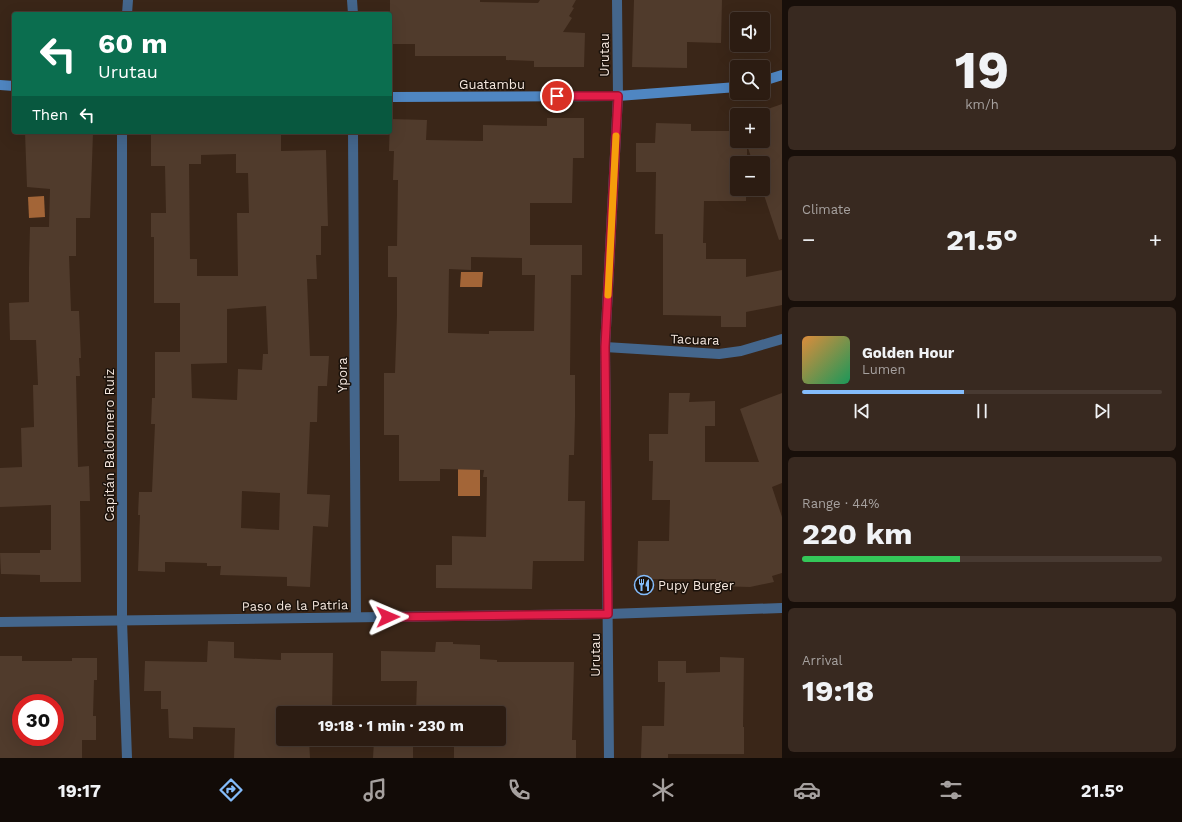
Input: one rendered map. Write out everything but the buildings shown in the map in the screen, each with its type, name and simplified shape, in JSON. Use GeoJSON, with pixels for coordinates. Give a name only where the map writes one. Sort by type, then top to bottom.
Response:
{"type":"FeatureCollection","features":[{"type":"Feature","properties":{"kind":"street"},"geometry":{"type":"LineString","coordinates":[[127,12],[128,0]]}},
{"type":"Feature","properties":{"kind":"street"},"geometry":{"type":"LineString","coordinates":[[352,0],[352,12]]}},
{"type":"Feature","properties":{"kind":"street","name":"Urutau"},"geometry":{"type":"LineString","coordinates":[[609,758],[605,347],[618,96],[617,0]]}},
{"type":"Feature","properties":{"kind":"street"},"geometry":{"type":"LineString","coordinates":[[770,79],[782,75]]}},
{"type":"Feature","properties":{"kind":"street"},"geometry":{"type":"LineString","coordinates":[[0,85],[12,86]]}},
{"type":"Feature","properties":{"kind":"street","name":"Guatambu"},"geometry":{"type":"LineString","coordinates":[[392,97],[618,96],[730,88]]}},
{"type":"Feature","properties":{"kind":"street","name":"Capitán Baldomero Ruiz"},"geometry":{"type":"LineString","coordinates":[[122,134],[122,621],[127,758]]}},
{"type":"Feature","properties":{"kind":"street","name":"Ypora"},"geometry":{"type":"LineString","coordinates":[[353,134],[356,617]]}},
{"type":"Feature","properties":{"kind":"street","name":"Tacuara"},"geometry":{"type":"LineString","coordinates":[[605,347],[719,354],[741,351],[782,339]]}},
{"type":"Feature","properties":{"kind":"street","name":"Paso de la Patria"},"geometry":{"type":"LineString","coordinates":[[0,622],[608,614],[782,608]]}},
{"type":"Feature","properties":{"kind":"shaded area"},"geometry":{"type":"Polygon","coordinates":[[[44,196],[45,217],[29,218],[28,197],[44,196]]]}},
{"type":"Feature","properties":{"kind":"shaded area"},"geometry":{"type":"Polygon","coordinates":[[[461,272],[483,272],[482,287],[460,287],[461,272]]]}},
{"type":"Feature","properties":{"kind":"shaded area"},"geometry":{"type":"Polygon","coordinates":[[[480,465],[480,496],[458,496],[458,466],[480,465]]]}},
{"type":"Feature","properties":{"kind":"slow traffic"},"geometry":{"type":"LineString","coordinates":[[608,295],[616,136]]}},
{"type":"Feature","properties":{"kind":"place","name":"Pupy Burger"},"geometry":{"type":"Point","coordinates":[644,585]}},
{"type":"Feature","properties":{"kind":"route"},"geometry":{"type":"LineString","coordinates":[[388,617],[608,614],[605,347],[618,96],[557,96]]}}]}
